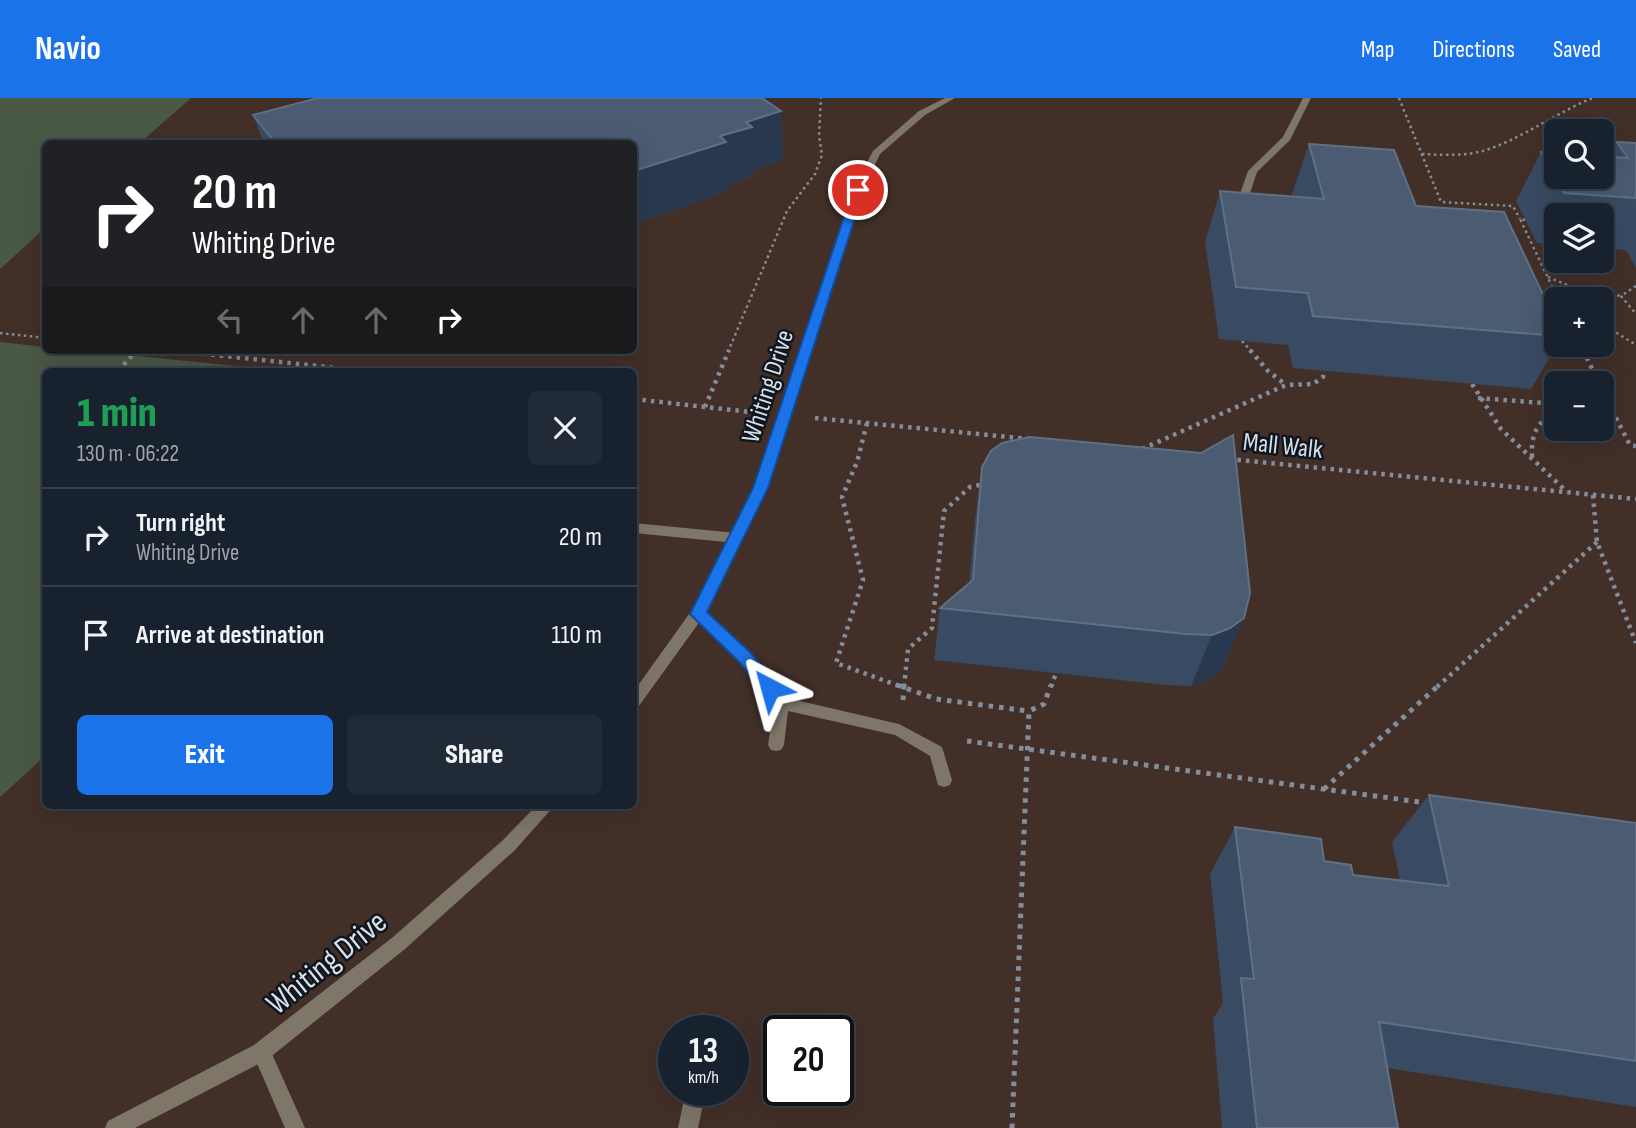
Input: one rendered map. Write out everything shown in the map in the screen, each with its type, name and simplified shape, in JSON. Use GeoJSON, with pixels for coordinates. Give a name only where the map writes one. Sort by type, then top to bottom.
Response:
{"type":"FeatureCollection","features":[{"type":"Feature","properties":{"kind":"street","name":"Whiting Drive"},"geometry":{"type":"LineString","coordinates":[[637,698],[698,614],[760,488],[858,190],[876,153],[922,113],[951,98]]}},
{"type":"Feature","properties":{"kind":"street"},"geometry":{"type":"LineString","coordinates":[[1238,214],[1253,171],[1287,138],[1307,98]]}},
{"type":"Feature","properties":{"kind":"street"},"geometry":{"type":"LineString","coordinates":[[637,528],[736,538]]}},
{"type":"Feature","properties":{"kind":"street"},"geometry":{"type":"LineString","coordinates":[[698,614],[746,658],[782,703],[899,730],[937,752],[944,780]]}},
{"type":"Feature","properties":{"kind":"street"},"geometry":{"type":"LineString","coordinates":[[776,745],[782,703]]}},
{"type":"Feature","properties":{"kind":"street","name":"Whiting Drive"},"geometry":{"type":"LineString","coordinates":[[115,1128],[261,1052],[399,943],[508,846],[543,809]]}},
{"type":"Feature","properties":{"kind":"street"},"geometry":{"type":"LineString","coordinates":[[261,1052],[295,1128]]}},
{"type":"Feature","properties":{"kind":"street"},"geometry":{"type":"LineString","coordinates":[[688,1128],[693,1106]]}},
{"type":"Feature","properties":{"kind":"path"},"geometry":{"type":"LineString","coordinates":[[705,407],[787,211],[815,174],[822,155],[818,136],[821,98]]}},
{"type":"Feature","properties":{"kind":"path"},"geometry":{"type":"LineString","coordinates":[[1399,98],[1441,202],[1513,206],[1523,219],[1553,287]]}},
{"type":"Feature","properties":{"kind":"path"},"geometry":{"type":"LineString","coordinates":[[1422,154],[1450,155],[1482,151],[1593,98]]}},
{"type":"Feature","properties":{"kind":"path"},"geometry":{"type":"LineString","coordinates":[[264,140],[277,136]]}},
{"type":"Feature","properties":{"kind":"path"},"geometry":{"type":"LineString","coordinates":[[1548,277],[1577,289],[1621,296],[1636,287]]}},
{"type":"Feature","properties":{"kind":"path"},"geometry":{"type":"LineString","coordinates":[[1621,296],[1636,314]]}},
{"type":"Feature","properties":{"kind":"path"},"geometry":{"type":"LineString","coordinates":[[1614,331],[1636,345]]}},
{"type":"Feature","properties":{"kind":"path"},"geometry":{"type":"LineString","coordinates":[[0,333],[42,338]]}},
{"type":"Feature","properties":{"kind":"path"},"geometry":{"type":"LineString","coordinates":[[1242,341],[1268,371],[1286,385]]}},
{"type":"Feature","properties":{"kind":"path"},"geometry":{"type":"LineString","coordinates":[[121,368],[133,354]]}},
{"type":"Feature","properties":{"kind":"path"},"geometry":{"type":"LineString","coordinates":[[203,354],[336,368]]}},
{"type":"Feature","properties":{"kind":"path"},"geometry":{"type":"LineString","coordinates":[[1153,452],[1140,450],[1286,385],[1313,384],[1323,377],[1324,371]]}},
{"type":"Feature","properties":{"kind":"path"},"geometry":{"type":"LineString","coordinates":[[1472,384],[1478,398],[1506,434],[1568,493]]}},
{"type":"Feature","properties":{"kind":"path"},"geometry":{"type":"LineString","coordinates":[[1478,398],[1544,403]]}},
{"type":"Feature","properties":{"kind":"path"},"geometry":{"type":"LineString","coordinates":[[637,399],[1031,440]]}},
{"type":"Feature","properties":{"kind":"path"},"geometry":{"type":"LineString","coordinates":[[1614,414],[1630,445],[1636,446]]}},
{"type":"Feature","properties":{"kind":"path"},"geometry":{"type":"LineString","coordinates":[[1532,458],[1531,433],[1544,418]]}},
{"type":"Feature","properties":{"kind":"path"},"geometry":{"type":"LineString","coordinates":[[867,423],[857,463],[842,497],[863,580],[836,663],[936,699],[1028,711],[1044,704],[1056,673]]}},
{"type":"Feature","properties":{"kind":"path","name":"Mall Walk"},"geometry":{"type":"LineString","coordinates":[[1223,458],[1636,499]]}},
{"type":"Feature","properties":{"kind":"path"},"geometry":{"type":"LineString","coordinates":[[899,730],[908,649],[932,628],[944,511],[970,487],[990,482]]}},
{"type":"Feature","properties":{"kind":"path"},"geometry":{"type":"LineString","coordinates":[[1593,495],[1597,542],[1636,643]]}},
{"type":"Feature","properties":{"kind":"path"},"geometry":{"type":"LineString","coordinates":[[1324,789],[1597,542]]}},
{"type":"Feature","properties":{"kind":"path"},"geometry":{"type":"LineString","coordinates":[[1012,1128],[1028,711]]}},
{"type":"Feature","properties":{"kind":"path"},"geometry":{"type":"LineString","coordinates":[[963,740],[1433,804]]}},
{"type":"Feature","properties":{"kind":"shaded area"},"geometry":{"type":"Polygon","coordinates":[[[0,98],[1636,98],[1636,1128],[0,1128],[0,98]]]}},
{"type":"Feature","properties":{"kind":"green space"},"geometry":{"type":"Polygon","coordinates":[[[0,98],[191,98],[143,140],[42,140],[42,231],[0,269],[0,98]]]}},
{"type":"Feature","properties":{"kind":"green space"},"geometry":{"type":"Polygon","coordinates":[[[0,342],[42,347],[42,354],[118,354],[255,368],[42,368],[42,759],[0,797],[0,342]]]}},
{"type":"Feature","properties":{"kind":"building"},"geometry":{"type":"Polygon","coordinates":[[[318,98],[762,98],[781,111],[746,122],[752,127],[720,136],[726,142],[637,170],[637,140],[273,140],[253,115],[318,98]]]}},
{"type":"Feature","properties":{"kind":"building"},"geometry":{"type":"Polygon","coordinates":[[[1617,142],[1636,143],[1636,198],[1564,193],[1562,189],[1614,189],[1614,157],[1628,158],[1617,142]]]}},
{"type":"Feature","properties":{"kind":"building"},"geometry":{"type":"Polygon","coordinates":[[[1309,144],[1394,150],[1416,206],[1504,212],[1544,297],[1544,335],[1313,316],[1308,293],[1236,287],[1220,191],[1324,199],[1309,144]]]}},
{"type":"Feature","properties":{"kind":"building"},"geometry":{"type":"Polygon","coordinates":[[[1233,435],[1250,593],[1244,618],[1230,628],[1212,635],[1186,634],[940,608],[973,580],[982,467],[991,451],[1002,443],[1030,437],[1201,453],[1233,435]]]}},
{"type":"Feature","properties":{"kind":"building"},"geometry":{"type":"Polygon","coordinates":[[[1429,795],[1636,823],[1636,1061],[1379,1022],[1398,1128],[1257,1128],[1241,978],[1254,979],[1235,827],[1321,839],[1324,861],[1351,865],[1353,875],[1449,886],[1429,795]]]}},
{"type":"Feature","properties":{"kind":"route"},"geometry":{"type":"LineString","coordinates":[[770,688],[746,658],[698,614],[760,488],[858,190]]}}]}
